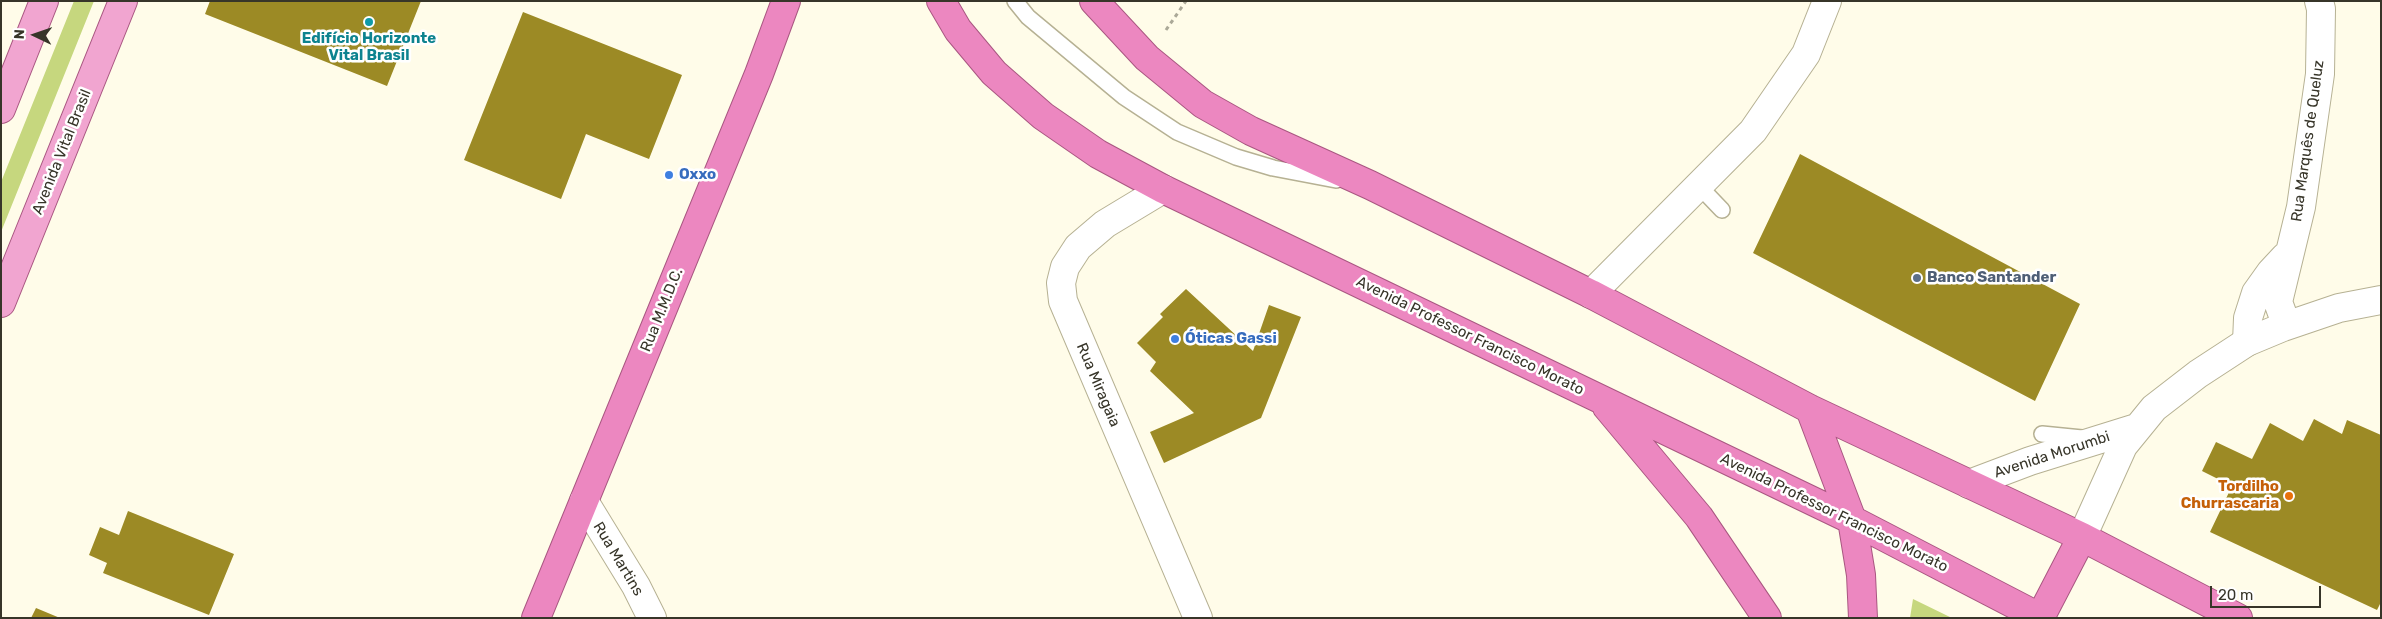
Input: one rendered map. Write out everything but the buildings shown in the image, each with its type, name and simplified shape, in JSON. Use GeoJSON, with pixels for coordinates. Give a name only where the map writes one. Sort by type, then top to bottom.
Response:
{"type":"FeatureCollection","features":[{"type":"Feature","properties":{"kind":"highway","name":"Rua M.M.D.C."},"geometry":{"type":"LineString","coordinates":[[536,618],[755,83],[786,1]]}},
{"type":"Feature","properties":{"kind":"highway","name":"Avenida Professor Francisco Morato"},"geometry":{"type":"LineString","coordinates":[[941,1],[958,30],[994,73],[1043,116],[1098,154],[1163,189],[1852,520],[2040,618]]}},
{"type":"Feature","properties":{"kind":"highway"},"geometry":{"type":"LineString","coordinates":[[1094,1],[1148,58],[1203,104],[1251,131],[1370,186],[1591,294],[1810,409],[2082,537],[2238,618]]}},
{"type":"Feature","properties":{"kind":"highway"},"geometry":{"type":"LineString","coordinates":[[1599,399],[1699,517],[1767,618]]}},
{"type":"Feature","properties":{"kind":"highway"},"geometry":{"type":"LineString","coordinates":[[1810,409],[1852,520],[1861,574],[1863,618]]}},
{"type":"Feature","properties":{"kind":"highway"},"geometry":{"type":"LineString","coordinates":[[2040,618],[2082,537]]}},
{"type":"Feature","properties":{"kind":"main road"},"geometry":{"type":"LineString","coordinates":[[1,109],[44,1]]}},
{"type":"Feature","properties":{"kind":"main road","name":"Avenida Vital Brasil"},"geometry":{"type":"LineString","coordinates":[[1,303],[123,1]]}},
{"type":"Feature","properties":{"kind":"street"},"geometry":{"type":"LineString","coordinates":[[1591,294],[1753,131],[1806,54],[1827,1]]}},
{"type":"Feature","properties":{"kind":"street","name":"Rua Marquês de Queluz"},"geometry":{"type":"LineString","coordinates":[[2290,324],[2285,321],[2278,302],[2301,207],[2320,74],[2321,9],[2319,1]]}},
{"type":"Feature","properties":{"kind":"street","name":"Rua Miragaia"},"geometry":{"type":"LineString","coordinates":[[1163,189],[1105,224],[1078,247],[1064,267],[1061,283],[1063,301],[1198,618]]}},
{"type":"Feature","properties":{"kind":"street"},"geometry":{"type":"LineString","coordinates":[[2248,342],[2248,318],[2256,293],[2271,272],[2292,250]]}},
{"type":"Feature","properties":{"kind":"street","name":"Avenida Morumbi"},"geometry":{"type":"LineString","coordinates":[[1970,484],[2030,461],[2119,438],[2198,374],[2248,342],[2290,324],[2339,308],[2381,300]]}},
{"type":"Feature","properties":{"kind":"street","name":"Avenida Morumbi"},"geometry":{"type":"LineString","coordinates":[[2082,537],[2119,438]]}},
{"type":"Feature","properties":{"kind":"street","name":"Rua Martins"},"geometry":{"type":"LineString","coordinates":[[584,501],[636,586],[652,618]]}},
{"type":"Feature","properties":{"kind":"lane"},"geometry":{"type":"LineString","coordinates":[[1015,1],[1028,17],[1124,97],[1177,132],[1236,158],[1273,168],[1370,186]]}},
{"type":"Feature","properties":{"kind":"lane"},"geometry":{"type":"LineString","coordinates":[[1699,186],[1722,210]]}},
{"type":"Feature","properties":{"kind":"lane"},"geometry":{"type":"LineString","coordinates":[[2042,434],[2119,438]]}},
{"type":"Feature","properties":{"kind":"green space"},"geometry":{"type":"Polygon","coordinates":[[[74,1],[94,1],[1,232],[1,182],[74,1]]]}},
{"type":"Feature","properties":{"kind":"green space"},"geometry":{"type":"Polygon","coordinates":[[[1913,599],[1952,618],[1910,618],[1913,599]]]}},
{"type":"Feature","properties":{"kind":"place","name":"Edifício Horizonte Vital Brasil"},"geometry":{"type":"Point","coordinates":[369,22]}},
{"type":"Feature","properties":{"kind":"place","name":"Oxxo"},"geometry":{"type":"Point","coordinates":[669,175]}},
{"type":"Feature","properties":{"kind":"place","name":"Banco Santander"},"geometry":{"type":"Point","coordinates":[1917,278]}},
{"type":"Feature","properties":{"kind":"place","name":"Óticas Gassi"},"geometry":{"type":"Point","coordinates":[1175,339]}},
{"type":"Feature","properties":{"kind":"place","name":"Tordilho Churrascaria"},"geometry":{"type":"Point","coordinates":[2289,496]}}]}
